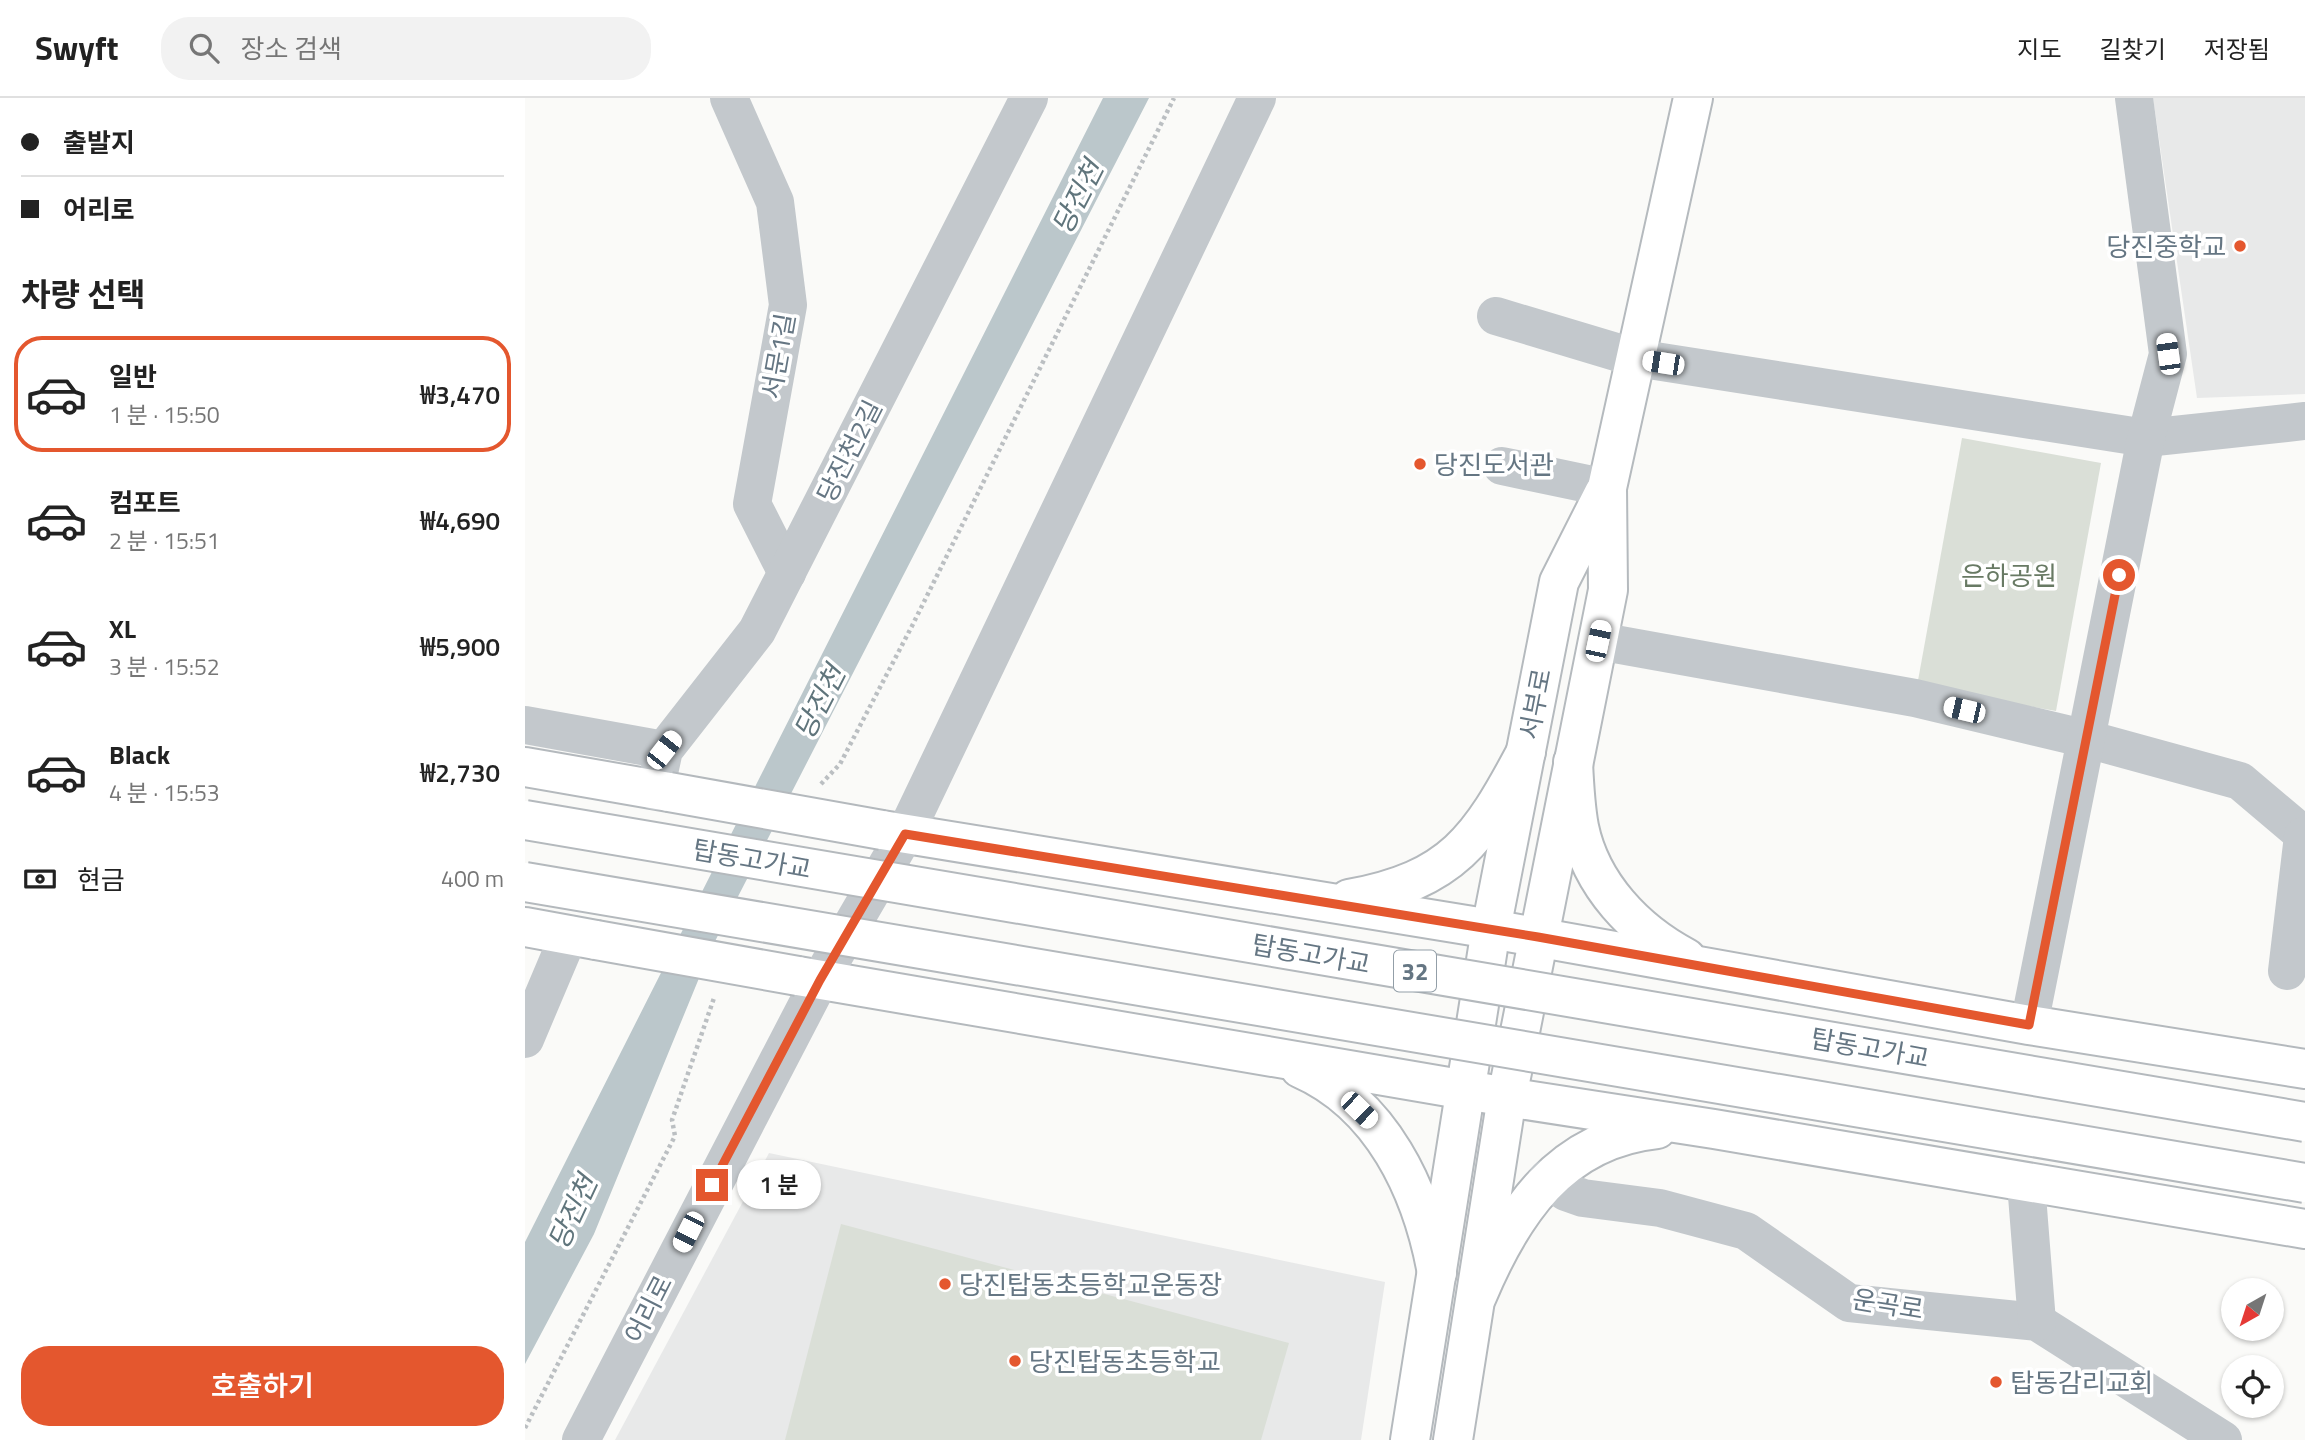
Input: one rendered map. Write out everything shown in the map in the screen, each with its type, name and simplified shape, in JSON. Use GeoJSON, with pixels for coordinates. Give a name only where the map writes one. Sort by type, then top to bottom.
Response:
{"type":"FeatureCollection","features":[{"type":"Feature","properties":{"kind":"main road","name":"서부로"},"geometry":{"type":"LineString","coordinates":[[1477,1296],[1507,1097],[1608,590],[1607,488],[1693,98]]}},
{"type":"Feature","properties":{"kind":"main road","name":"서부로"},"geometry":{"type":"LineString","coordinates":[[1410,1440],[1490,929],[1559,582],[1607,488]]}},
{"type":"Feature","properties":{"kind":"main road"},"geometry":{"type":"LineString","coordinates":[[1312,901],[1344,900],[1401,887],[1453,858],[1490,816],[1526,752]]}},
{"type":"Feature","properties":{"kind":"main road"},"geometry":{"type":"LineString","coordinates":[[1573,762],[1575,802],[1580,830],[1589,858],[1606,888],[1631,919],[1649,934],[1666,947],[1703,967]]}},
{"type":"Feature","properties":{"kind":"main road"},"geometry":{"type":"LineString","coordinates":[[525,767],[894,832],[1538,937],[2029,1025],[2305,1069]]}},
{"type":"Feature","properties":{"kind":"main road","name":"탑동고가교"},"geometry":{"type":"LineString","coordinates":[[525,820],[2305,1122]]}},
{"type":"Feature","properties":{"kind":"main road"},"geometry":{"type":"LineString","coordinates":[[525,882],[2305,1183]]}},
{"type":"Feature","properties":{"kind":"main road"},"geometry":{"type":"LineString","coordinates":[[525,927],[1507,1097],[1714,1129],[2305,1229]]}},
{"type":"Feature","properties":{"kind":"main road"},"geometry":{"type":"LineString","coordinates":[[1266,1055],[1304,1069],[1319,1078],[1338,1091],[1377,1127],[1416,1194],[1428,1229],[1437,1273]]}},
{"type":"Feature","properties":{"kind":"main road"},"geometry":{"type":"LineString","coordinates":[[1453,1440],[1477,1296],[1507,1233],[1548,1180],[1570,1160],[1619,1136],[1662,1128],[1714,1129]]}},
{"type":"Feature","properties":{"kind":"street","name":"서문1길"},"geometry":{"type":"LineString","coordinates":[[729,98],[775,202],[782,254],[788,305],[752,503],[787,573]]}},
{"type":"Feature","properties":{"kind":"street","name":"당진천2길"},"geometry":{"type":"LineString","coordinates":[[662,792],[664,750],[757,631],[1028,98]]}},
{"type":"Feature","properties":{"kind":"street","name":"어리로"},"geometry":{"type":"LineString","coordinates":[[581,1440],[809,978],[855,919],[894,832],[1257,98]]}},
{"type":"Feature","properties":{"kind":"street"},"geometry":{"type":"LineString","coordinates":[[2029,1025],[2146,439],[2168,354],[2134,98]]}},
{"type":"Feature","properties":{"kind":"street"},"geometry":{"type":"LineString","coordinates":[[1496,316],[1636,358],[2146,439],[2305,421]]}},
{"type":"Feature","properties":{"kind":"street"},"geometry":{"type":"LineString","coordinates":[[1502,466],[1607,488]]}},
{"type":"Feature","properties":{"kind":"street"},"geometry":{"type":"LineString","coordinates":[[1598,641],[1915,698],[2087,739],[2240,781],[2304,836],[2287,971]]}},
{"type":"Feature","properties":{"kind":"street"},"geometry":{"type":"LineString","coordinates":[[525,725],[664,750]]}},
{"type":"Feature","properties":{"kind":"street"},"geometry":{"type":"LineString","coordinates":[[525,1039],[583,937]]}},
{"type":"Feature","properties":{"kind":"street","name":"운곡로"},"geometry":{"type":"LineString","coordinates":[[1548,1180],[1566,1192],[1583,1198],[1660,1208],[1746,1231],[1849,1303],[2037,1322],[2223,1440]]}},
{"type":"Feature","properties":{"kind":"street"},"geometry":{"type":"LineString","coordinates":[[2026,1183],[2037,1322]]}},
{"type":"Feature","properties":{"kind":"path"},"geometry":{"type":"LineString","coordinates":[[815,790],[841,764],[1174,98]]}},
{"type":"Feature","properties":{"kind":"path"},"geometry":{"type":"LineString","coordinates":[[525,1428],[675,1136],[672,1120],[718,988]]}},
{"type":"Feature","properties":{"kind":"shaded area","name":"당진중학교"},"geometry":{"type":"Polygon","coordinates":[[[2153,98],[2305,98],[2305,394],[2197,398],[2153,98]]]}},
{"type":"Feature","properties":{"kind":"shaded area","name":"당진탑동초등학교"},"geometry":{"type":"Polygon","coordinates":[[[769,1153],[1385,1282],[1361,1440],[615,1440],[769,1153]]]}},
{"type":"Feature","properties":{"kind":"green space","name":"은하공원"},"geometry":{"type":"Polygon","coordinates":[[[1962,438],[2101,463],[2056,711],[1917,686],[1962,438]]]}},
{"type":"Feature","properties":{"kind":"green space","name":"당진탑동초등학교운동장"},"geometry":{"type":"Polygon","coordinates":[[[841,1224],[1289,1343],[1261,1440],[785,1440],[841,1224]]]}},
{"type":"Feature","properties":{"kind":"water","name":"당진천"},"geometry":{"type":"Polygon","coordinates":[[[1103,98],[1149,98],[711,949],[594,1234],[525,1364],[525,1242],[1103,98]]]}},
{"type":"Feature","properties":{"kind":"place","name":"당진중학교"},"geometry":{"type":"Point","coordinates":[2240,246]}},
{"type":"Feature","properties":{"kind":"place","name":"당진도서관"},"geometry":{"type":"Point","coordinates":[1420,464]}},
{"type":"Feature","properties":{"kind":"place","name":"당진탑동초등학교운동장"},"geometry":{"type":"Point","coordinates":[945,1284]}},
{"type":"Feature","properties":{"kind":"place","name":"당진탑동초등학교"},"geometry":{"type":"Point","coordinates":[1015,1361]}},
{"type":"Feature","properties":{"kind":"place","name":"탑동감리교회"},"geometry":{"type":"Point","coordinates":[1996,1382]}},
{"type":"Feature","properties":{"kind":"route"},"geometry":{"type":"LineString","coordinates":[[712,1185],[820,980],[905,834],[1538,937],[2029,1025],[2119,575]]}}]}
